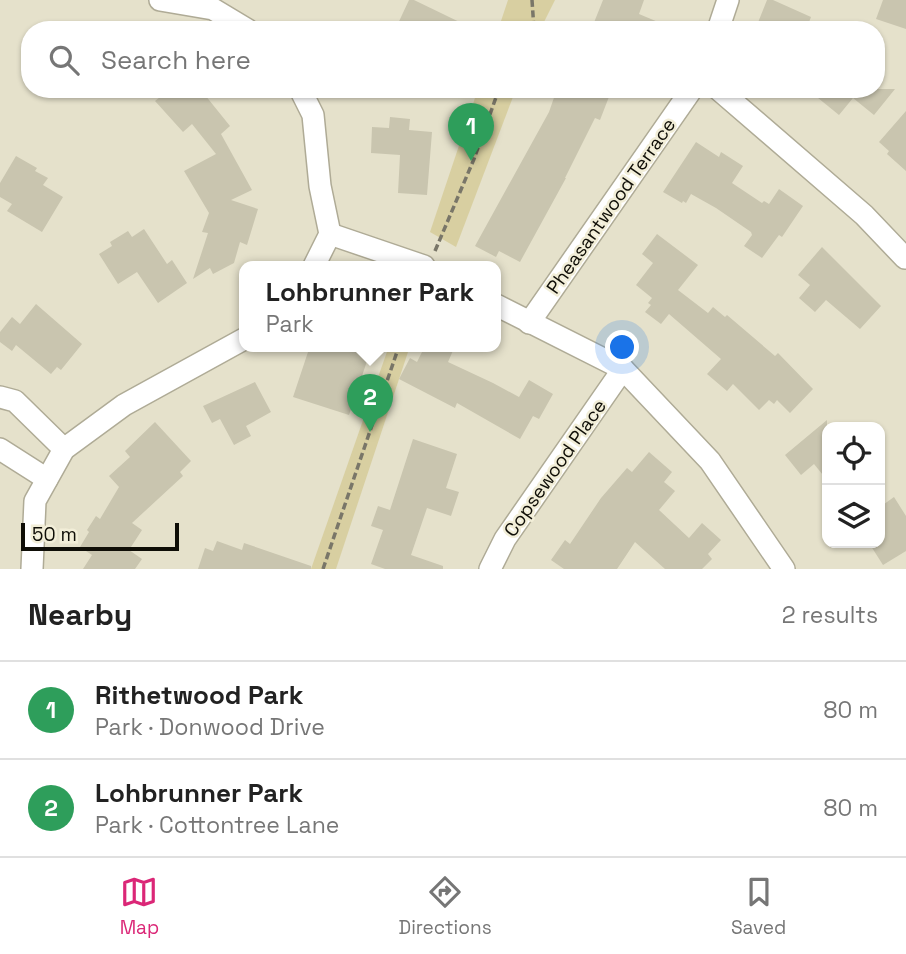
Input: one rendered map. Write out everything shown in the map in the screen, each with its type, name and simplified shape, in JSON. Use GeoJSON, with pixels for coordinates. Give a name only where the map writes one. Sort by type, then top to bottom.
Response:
{"type":"FeatureCollection","features":[{"type":"Feature","properties":{"kind":"street"},"geometry":{"type":"LineString","coordinates":[[160,0],[213,9],[233,21]]}},
{"type":"Feature","properties":{"kind":"street"},"geometry":{"type":"LineString","coordinates":[[721,21],[728,0]]}},
{"type":"Feature","properties":{"kind":"street"},"geometry":{"type":"LineString","coordinates":[[304,98],[313,115],[320,186],[330,234],[316,261]]}},
{"type":"Feature","properties":{"kind":"street","name":"Pheasantwood Terrace"},"geometry":{"type":"LineString","coordinates":[[529,323],[686,98]]}},
{"type":"Feature","properties":{"kind":"street"},"geometry":{"type":"LineString","coordinates":[[728,98],[864,215],[905,258]]}},
{"type":"Feature","properties":{"kind":"street"},"geometry":{"type":"LineString","coordinates":[[330,234],[429,260]]}},
{"type":"Feature","properties":{"kind":"street"},"geometry":{"type":"LineString","coordinates":[[501,308],[623,369],[710,461],[784,569]]}},
{"type":"Feature","properties":{"kind":"street"},"geometry":{"type":"LineString","coordinates":[[32,569],[35,501],[64,449],[124,405],[239,341]]}},
{"type":"Feature","properties":{"kind":"street","name":"Copsewood Place"},"geometry":{"type":"LineString","coordinates":[[490,569],[505,539],[623,369]]}},
{"type":"Feature","properties":{"kind":"street"},"geometry":{"type":"LineString","coordinates":[[0,397],[15,401],[64,449]]}},
{"type":"Feature","properties":{"kind":"street"},"geometry":{"type":"LineString","coordinates":[[0,449],[47,479]]}},
{"type":"Feature","properties":{"kind":"path"},"geometry":{"type":"LineString","coordinates":[[532,0],[533,21]]}},
{"type":"Feature","properties":{"kind":"path"},"geometry":{"type":"LineString","coordinates":[[429,260],[474,159],[496,98]]}},
{"type":"Feature","properties":{"kind":"path"},"geometry":{"type":"LineString","coordinates":[[323,569],[396,352]]}},
{"type":"Feature","properties":{"kind":"shaded area"},"geometry":{"type":"Polygon","coordinates":[[[508,0],[555,0],[544,21],[501,21],[508,0]]]}},
{"type":"Feature","properties":{"kind":"shaded area"},"geometry":{"type":"Polygon","coordinates":[[[475,98],[513,98],[456,247],[430,232],[475,98]]]}},
{"type":"Feature","properties":{"kind":"shaded area"},"geometry":{"type":"Polygon","coordinates":[[[387,352],[408,352],[336,569],[311,569],[387,352]]]}},
{"type":"Feature","properties":{"kind":"building"},"geometry":{"type":"Polygon","coordinates":[[[409,0],[414,0],[457,21],[399,21],[409,0]]]}},
{"type":"Feature","properties":{"kind":"building"},"geometry":{"type":"Polygon","coordinates":[[[603,0],[644,0],[639,14],[656,21],[595,21],[603,0]]]}},
{"type":"Feature","properties":{"kind":"building"},"geometry":{"type":"Polygon","coordinates":[[[767,0],[773,0],[811,17],[809,21],[759,21],[767,0]]]}},
{"type":"Feature","properties":{"kind":"building"},"geometry":{"type":"Polygon","coordinates":[[[883,0],[906,0],[906,29],[876,19],[883,0]]]}},
{"type":"Feature","properties":{"kind":"building"},"geometry":{"type":"Polygon","coordinates":[[[885,89],[895,89],[874,115],[853,98],[885,98],[885,89]]]}},
{"type":"Feature","properties":{"kind":"building"},"geometry":{"type":"Polygon","coordinates":[[[159,98],[207,98],[230,126],[221,134],[252,190],[231,200],[258,209],[247,245],[240,242],[234,263],[213,274],[210,268],[193,279],[208,233],[202,232],[209,213],[184,171],[216,154],[192,124],[183,132],[155,101],[159,98]]]}},
{"type":"Feature","properties":{"kind":"building"},"geometry":{"type":"Polygon","coordinates":[[[554,98],[609,98],[600,120],[595,118],[520,262],[499,251],[496,257],[475,246],[549,112],[554,98]]]}},
{"type":"Feature","properties":{"kind":"building"},"geometry":{"type":"Polygon","coordinates":[[[818,98],[853,98],[839,115],[818,98]]]}},
{"type":"Feature","properties":{"kind":"building"},"geometry":{"type":"Polygon","coordinates":[[[906,111],[906,171],[887,154],[889,151],[879,142],[906,111]]]}},
{"type":"Feature","properties":{"kind":"building"},"geometry":{"type":"Polygon","coordinates":[[[390,117],[410,119],[409,130],[432,132],[427,195],[398,193],[400,155],[371,153],[372,127],[389,128],[390,117]]]}},
{"type":"Feature","properties":{"kind":"building"},"geometry":{"type":"Polygon","coordinates":[[[696,142],[719,157],[721,152],[743,166],[732,183],[762,203],[764,201],[769,204],[779,189],[803,206],[782,237],[779,235],[762,258],[744,246],[752,235],[751,232],[716,208],[691,194],[686,203],[682,203],[663,192],[696,142]]]}},
{"type":"Feature","properties":{"kind":"building"},"geometry":{"type":"Polygon","coordinates":[[[16,156],[37,168],[35,171],[48,178],[43,185],[63,197],[42,232],[7,211],[12,204],[0,197],[0,183],[16,156]]]}},
{"type":"Feature","properties":{"kind":"building"},"geometry":{"type":"Polygon","coordinates":[[[144,229],[167,264],[172,260],[187,283],[158,303],[137,272],[118,284],[99,254],[112,246],[110,242],[128,231],[132,237],[144,229]]]}},
{"type":"Feature","properties":{"kind":"building"},"geometry":{"type":"Polygon","coordinates":[[[657,234],[698,265],[678,290],[708,313],[713,307],[725,317],[727,315],[775,356],[778,353],[813,389],[790,413],[777,400],[774,404],[769,400],[759,410],[733,384],[727,391],[707,374],[721,359],[669,314],[661,324],[645,312],[651,305],[648,303],[652,298],[636,285],[653,263],[642,254],[657,234]]]}},
{"type":"Feature","properties":{"kind":"building"},"geometry":{"type":"Polygon","coordinates":[[[822,247],[881,306],[860,329],[826,300],[815,312],[799,298],[810,285],[798,275],[822,247]]]}},
{"type":"Feature","properties":{"kind":"building"},"geometry":{"type":"Polygon","coordinates":[[[36,304],[82,344],[61,370],[57,367],[51,374],[16,345],[12,351],[0,342],[0,332],[12,317],[20,324],[36,304]]]}},
{"type":"Feature","properties":{"kind":"building"},"geometry":{"type":"Polygon","coordinates":[[[308,352],[370,352],[349,415],[293,397],[308,352]]]}},
{"type":"Feature","properties":{"kind":"building"},"geometry":{"type":"Polygon","coordinates":[[[422,352],[452,352],[448,362],[519,397],[529,380],[553,394],[539,419],[533,416],[520,439],[457,403],[455,408],[399,379],[410,358],[417,362],[422,352]]]}},
{"type":"Feature","properties":{"kind":"building"},"geometry":{"type":"Polygon","coordinates":[[[255,382],[271,412],[246,426],[251,436],[234,445],[220,419],[212,423],[203,406],[255,382]]]}},
{"type":"Feature","properties":{"kind":"building"},"geometry":{"type":"Polygon","coordinates":[[[155,422],[191,461],[180,472],[183,476],[132,523],[142,530],[129,550],[142,559],[135,569],[83,569],[92,555],[80,547],[89,532],[87,530],[96,516],[100,519],[119,487],[109,476],[130,457],[125,451],[155,422]]]}},
{"type":"Feature","properties":{"kind":"building"},"geometry":{"type":"Polygon","coordinates":[[[822,424],[822,474],[814,464],[801,475],[785,455],[822,424]]]}},
{"type":"Feature","properties":{"kind":"building"},"geometry":{"type":"Polygon","coordinates":[[[413,439],[457,454],[446,488],[459,492],[451,516],[427,508],[411,555],[443,566],[443,569],[385,569],[371,564],[383,530],[371,526],[378,506],[390,510],[413,439]]]}},
{"type":"Feature","properties":{"kind":"building"},"geometry":{"type":"Polygon","coordinates":[[[649,452],[672,472],[664,482],[675,491],[659,510],[689,538],[702,523],[721,540],[708,554],[712,559],[702,569],[665,569],[635,542],[617,569],[564,569],[551,560],[565,540],[570,544],[601,498],[627,468],[632,472],[649,452]]]}},
{"type":"Feature","properties":{"kind":"building"},"geometry":{"type":"Polygon","coordinates":[[[894,497],[906,516],[906,551],[883,565],[872,548],[885,548],[885,503],[894,497]]]}},
{"type":"Feature","properties":{"kind":"building"},"geometry":{"type":"Polygon","coordinates":[[[217,541],[242,550],[244,543],[311,566],[311,569],[198,569],[205,548],[213,551],[217,541]]]}},
{"type":"Feature","properties":{"kind":"place","name":"Rithetwood Park"},"geometry":{"type":"Point","coordinates":[471,161]}},
{"type":"Feature","properties":{"kind":"place","name":"Lohbrunner Park"},"geometry":{"type":"Point","coordinates":[370,432]}}]}
